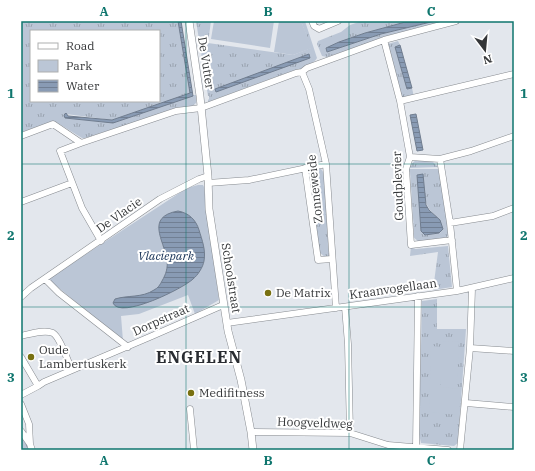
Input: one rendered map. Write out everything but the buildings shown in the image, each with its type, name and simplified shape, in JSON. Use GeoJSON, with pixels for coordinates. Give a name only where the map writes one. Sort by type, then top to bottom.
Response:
{"type":"FeatureCollection","features":[{"type":"Feature","properties":{"kind":"street","name":"De Vutter"},"geometry":{"type":"LineString","coordinates":[[189,21],[201,108]]}},
{"type":"Feature","properties":{"kind":"street"},"geometry":{"type":"LineString","coordinates":[[312,21],[314,26],[319,29],[338,21]]}},
{"type":"Feature","properties":{"kind":"street"},"geometry":{"type":"LineString","coordinates":[[101,241],[82,208],[60,152],[81,143],[176,111],[201,108],[302,72],[314,65],[384,40],[456,21]]}},
{"type":"Feature","properties":{"kind":"street","name":"Goudplevier"},"geometry":{"type":"LineString","coordinates":[[384,40],[400,101],[410,156],[406,169],[411,245],[452,240]]}},
{"type":"Feature","properties":{"kind":"street","name":"Zonneweide"},"geometry":{"type":"LineString","coordinates":[[302,72],[309,88],[326,164],[336,308]]}},
{"type":"Feature","properties":{"kind":"street"},"geometry":{"type":"LineString","coordinates":[[400,101],[514,74]]}},
{"type":"Feature","properties":{"kind":"street","name":"Schoolstraat"},"geometry":{"type":"LineString","coordinates":[[201,108],[208,180],[209,209],[223,304],[241,380],[253,450]]}},
{"type":"Feature","properties":{"kind":"street"},"geometry":{"type":"LineString","coordinates":[[21,136],[53,124],[81,143]]}},
{"type":"Feature","properties":{"kind":"street"},"geometry":{"type":"LineString","coordinates":[[410,156],[440,159],[471,151],[514,136]]}},
{"type":"Feature","properties":{"kind":"street"},"geometry":{"type":"LineString","coordinates":[[440,159],[450,223],[457,291]]}},
{"type":"Feature","properties":{"kind":"street","name":"De Vlacie"},"geometry":{"type":"LineString","coordinates":[[21,297],[160,199],[199,179],[249,180],[326,164]]}},
{"type":"Feature","properties":{"kind":"street","name":"Zonneweide"},"geometry":{"type":"LineString","coordinates":[[305,168],[318,260],[332,259]]}},
{"type":"Feature","properties":{"kind":"street"},"geometry":{"type":"LineString","coordinates":[[21,202],[72,183]]}},
{"type":"Feature","properties":{"kind":"street"},"geometry":{"type":"LineString","coordinates":[[450,223],[493,216],[514,208]]}},
{"type":"Feature","properties":{"kind":"street"},"geometry":{"type":"LineString","coordinates":[[46,278],[59,293],[128,347]]}},
{"type":"Feature","properties":{"kind":"street","name":"Kraanvogellaan"},"geometry":{"type":"LineString","coordinates":[[227,323],[472,289],[514,278]]}},
{"type":"Feature","properties":{"kind":"street"},"geometry":{"type":"LineString","coordinates":[[460,450],[466,403],[472,289]]}},
{"type":"Feature","properties":{"kind":"street"},"geometry":{"type":"LineString","coordinates":[[416,447],[418,296]]}},
{"type":"Feature","properties":{"kind":"street","name":"Dorpstraat"},"geometry":{"type":"LineString","coordinates":[[21,395],[44,382],[128,347],[223,304]]}},
{"type":"Feature","properties":{"kind":"street"},"geometry":{"type":"LineString","coordinates":[[345,307],[348,344],[350,433]]}},
{"type":"Feature","properties":{"kind":"street"},"geometry":{"type":"LineString","coordinates":[[21,336],[42,332],[52,333],[57,337],[72,370]]}},
{"type":"Feature","properties":{"kind":"street"},"geometry":{"type":"LineString","coordinates":[[470,348],[514,352]]}},
{"type":"Feature","properties":{"kind":"street"},"geometry":{"type":"LineString","coordinates":[[21,357],[38,386]]}},
{"type":"Feature","properties":{"kind":"street"},"geometry":{"type":"LineString","coordinates":[[466,403],[514,408]]}},
{"type":"Feature","properties":{"kind":"street"},"geometry":{"type":"LineString","coordinates":[[21,404],[29,424],[31,447]]}},
{"type":"Feature","properties":{"kind":"street"},"geometry":{"type":"LineString","coordinates":[[190,409],[194,450]]}},
{"type":"Feature","properties":{"kind":"street"},"geometry":{"type":"LineString","coordinates":[[21,431],[31,447]]}},
{"type":"Feature","properties":{"kind":"street","name":"Hoogveldweg"},"geometry":{"type":"LineString","coordinates":[[251,432],[350,433],[388,448],[416,447],[448,450]]}},
{"type":"Feature","properties":{"kind":"green space"},"geometry":{"type":"Polygon","coordinates":[[[21,21],[178,21],[191,93],[112,120],[66,114],[66,118],[112,123],[193,95],[196,95],[196,103],[191,107],[164,113],[85,138],[82,138],[56,122],[21,132],[21,21]]]}},
{"type":"Feature","properties":{"kind":"green space"},"geometry":{"type":"Polygon","coordinates":[[[196,21],[211,21],[208,43],[293,55],[311,48],[301,21],[305,21],[317,58],[314,62],[300,70],[295,70],[208,102],[209,96],[196,21]]]}},
{"type":"Feature","properties":{"kind":"green space"},"geometry":{"type":"Polygon","coordinates":[[[214,21],[274,21],[270,48],[211,39],[214,21]]]}},
{"type":"Feature","properties":{"kind":"green space"},"geometry":{"type":"Polygon","coordinates":[[[279,21],[301,21],[312,48],[293,55],[274,52],[279,21]]]}},
{"type":"Feature","properties":{"kind":"green space"},"geometry":{"type":"Polygon","coordinates":[[[362,21],[409,21],[365,33],[340,42],[326,48],[327,52],[381,34],[435,21],[448,21],[384,38],[327,57],[322,56],[317,44],[318,41],[341,32],[350,25],[362,21]]]}},
{"type":"Feature","properties":{"kind":"green space"},"geometry":{"type":"Polygon","coordinates":[[[398,41],[400,45],[396,47],[407,89],[412,88],[414,97],[402,100],[388,47],[388,44],[398,41]]]}},
{"type":"Feature","properties":{"kind":"green space"},"geometry":{"type":"Polygon","coordinates":[[[416,160],[432,161],[438,167],[409,168],[409,166],[416,160]]]}},
{"type":"Feature","properties":{"kind":"green space"},"geometry":{"type":"Polygon","coordinates":[[[313,169],[321,169],[324,173],[329,257],[325,257],[319,252],[309,174],[313,169]]]}},
{"type":"Feature","properties":{"kind":"green space"},"geometry":{"type":"Polygon","coordinates":[[[409,169],[439,169],[449,234],[446,238],[419,242],[412,236],[414,233],[410,172],[408,172],[409,169]],[[424,190],[424,235],[439,233],[441,232],[440,220],[428,207],[424,190]]]}},
{"type":"Feature","properties":{"kind":"green space","name":"Vlaciepark"},"geometry":{"type":"Polygon","coordinates":[[[203,185],[204,187],[219,300],[195,314],[188,295],[139,314],[121,316],[123,341],[48,279],[187,188],[203,185]]]}},
{"type":"Feature","properties":{"kind":"green space"},"geometry":{"type":"Polygon","coordinates":[[[411,246],[412,248],[416,249],[448,246],[452,287],[433,290],[438,252],[410,256],[411,246]]]}},
{"type":"Feature","properties":{"kind":"green space"},"geometry":{"type":"Polygon","coordinates":[[[437,299],[437,329],[466,329],[458,443],[454,446],[421,443],[419,434],[422,301],[437,299]]]}},
{"type":"Feature","properties":{"kind":"green space"},"geometry":{"type":"Polygon","coordinates":[[[442,341],[459,342],[457,377],[441,377],[440,387],[461,389],[459,415],[429,412],[431,346],[442,347],[442,341]]]}},
{"type":"Feature","properties":{"kind":"green space"},"geometry":{"type":"Polygon","coordinates":[[[21,433],[30,450],[21,450],[21,433]]]}},
{"type":"Feature","properties":{"kind":"water"},"geometry":{"type":"Polygon","coordinates":[[[178,21],[181,21],[193,96],[113,123],[65,118],[64,115],[66,113],[68,116],[112,120],[190,93],[178,21]]]}},
{"type":"Feature","properties":{"kind":"water"},"geometry":{"type":"Polygon","coordinates":[[[409,21],[435,21],[381,34],[327,52],[326,48],[339,42],[409,21]]]}},
{"type":"Feature","properties":{"kind":"water"},"geometry":{"type":"Polygon","coordinates":[[[400,45],[412,88],[407,89],[395,47],[400,45]]]}},
{"type":"Feature","properties":{"kind":"water"},"geometry":{"type":"Polygon","coordinates":[[[309,54],[310,58],[216,92],[215,89],[309,54]]]}},
{"type":"Feature","properties":{"kind":"water"},"geometry":{"type":"Polygon","coordinates":[[[416,114],[423,150],[417,151],[410,115],[416,114]]]}},
{"type":"Feature","properties":{"kind":"water"},"geometry":{"type":"Polygon","coordinates":[[[423,174],[426,205],[429,210],[440,220],[443,229],[439,233],[425,235],[421,231],[417,175],[423,174]]]}},
{"type":"Feature","properties":{"kind":"water"},"geometry":{"type":"Polygon","coordinates":[[[178,211],[189,215],[198,226],[204,253],[200,271],[187,283],[166,295],[152,301],[127,308],[118,307],[113,303],[115,299],[149,293],[160,284],[166,273],[167,260],[160,237],[159,224],[162,218],[168,214],[178,211]]]}},
{"type":"Feature","properties":{"kind":"place","name":"De Matrix"},"geometry":{"type":"Point","coordinates":[268,293]}},
{"type":"Feature","properties":{"kind":"place","name":"Oude Lambertuskerk"},"geometry":{"type":"Point","coordinates":[31,357]}},
{"type":"Feature","properties":{"kind":"place","name":"Medifitness"},"geometry":{"type":"Point","coordinates":[191,393]}},
{"type":"Feature","properties":{"kind":"district","name":"ENGELEN"},"geometry":{"type":"Point","coordinates":[199,357]}}]}
